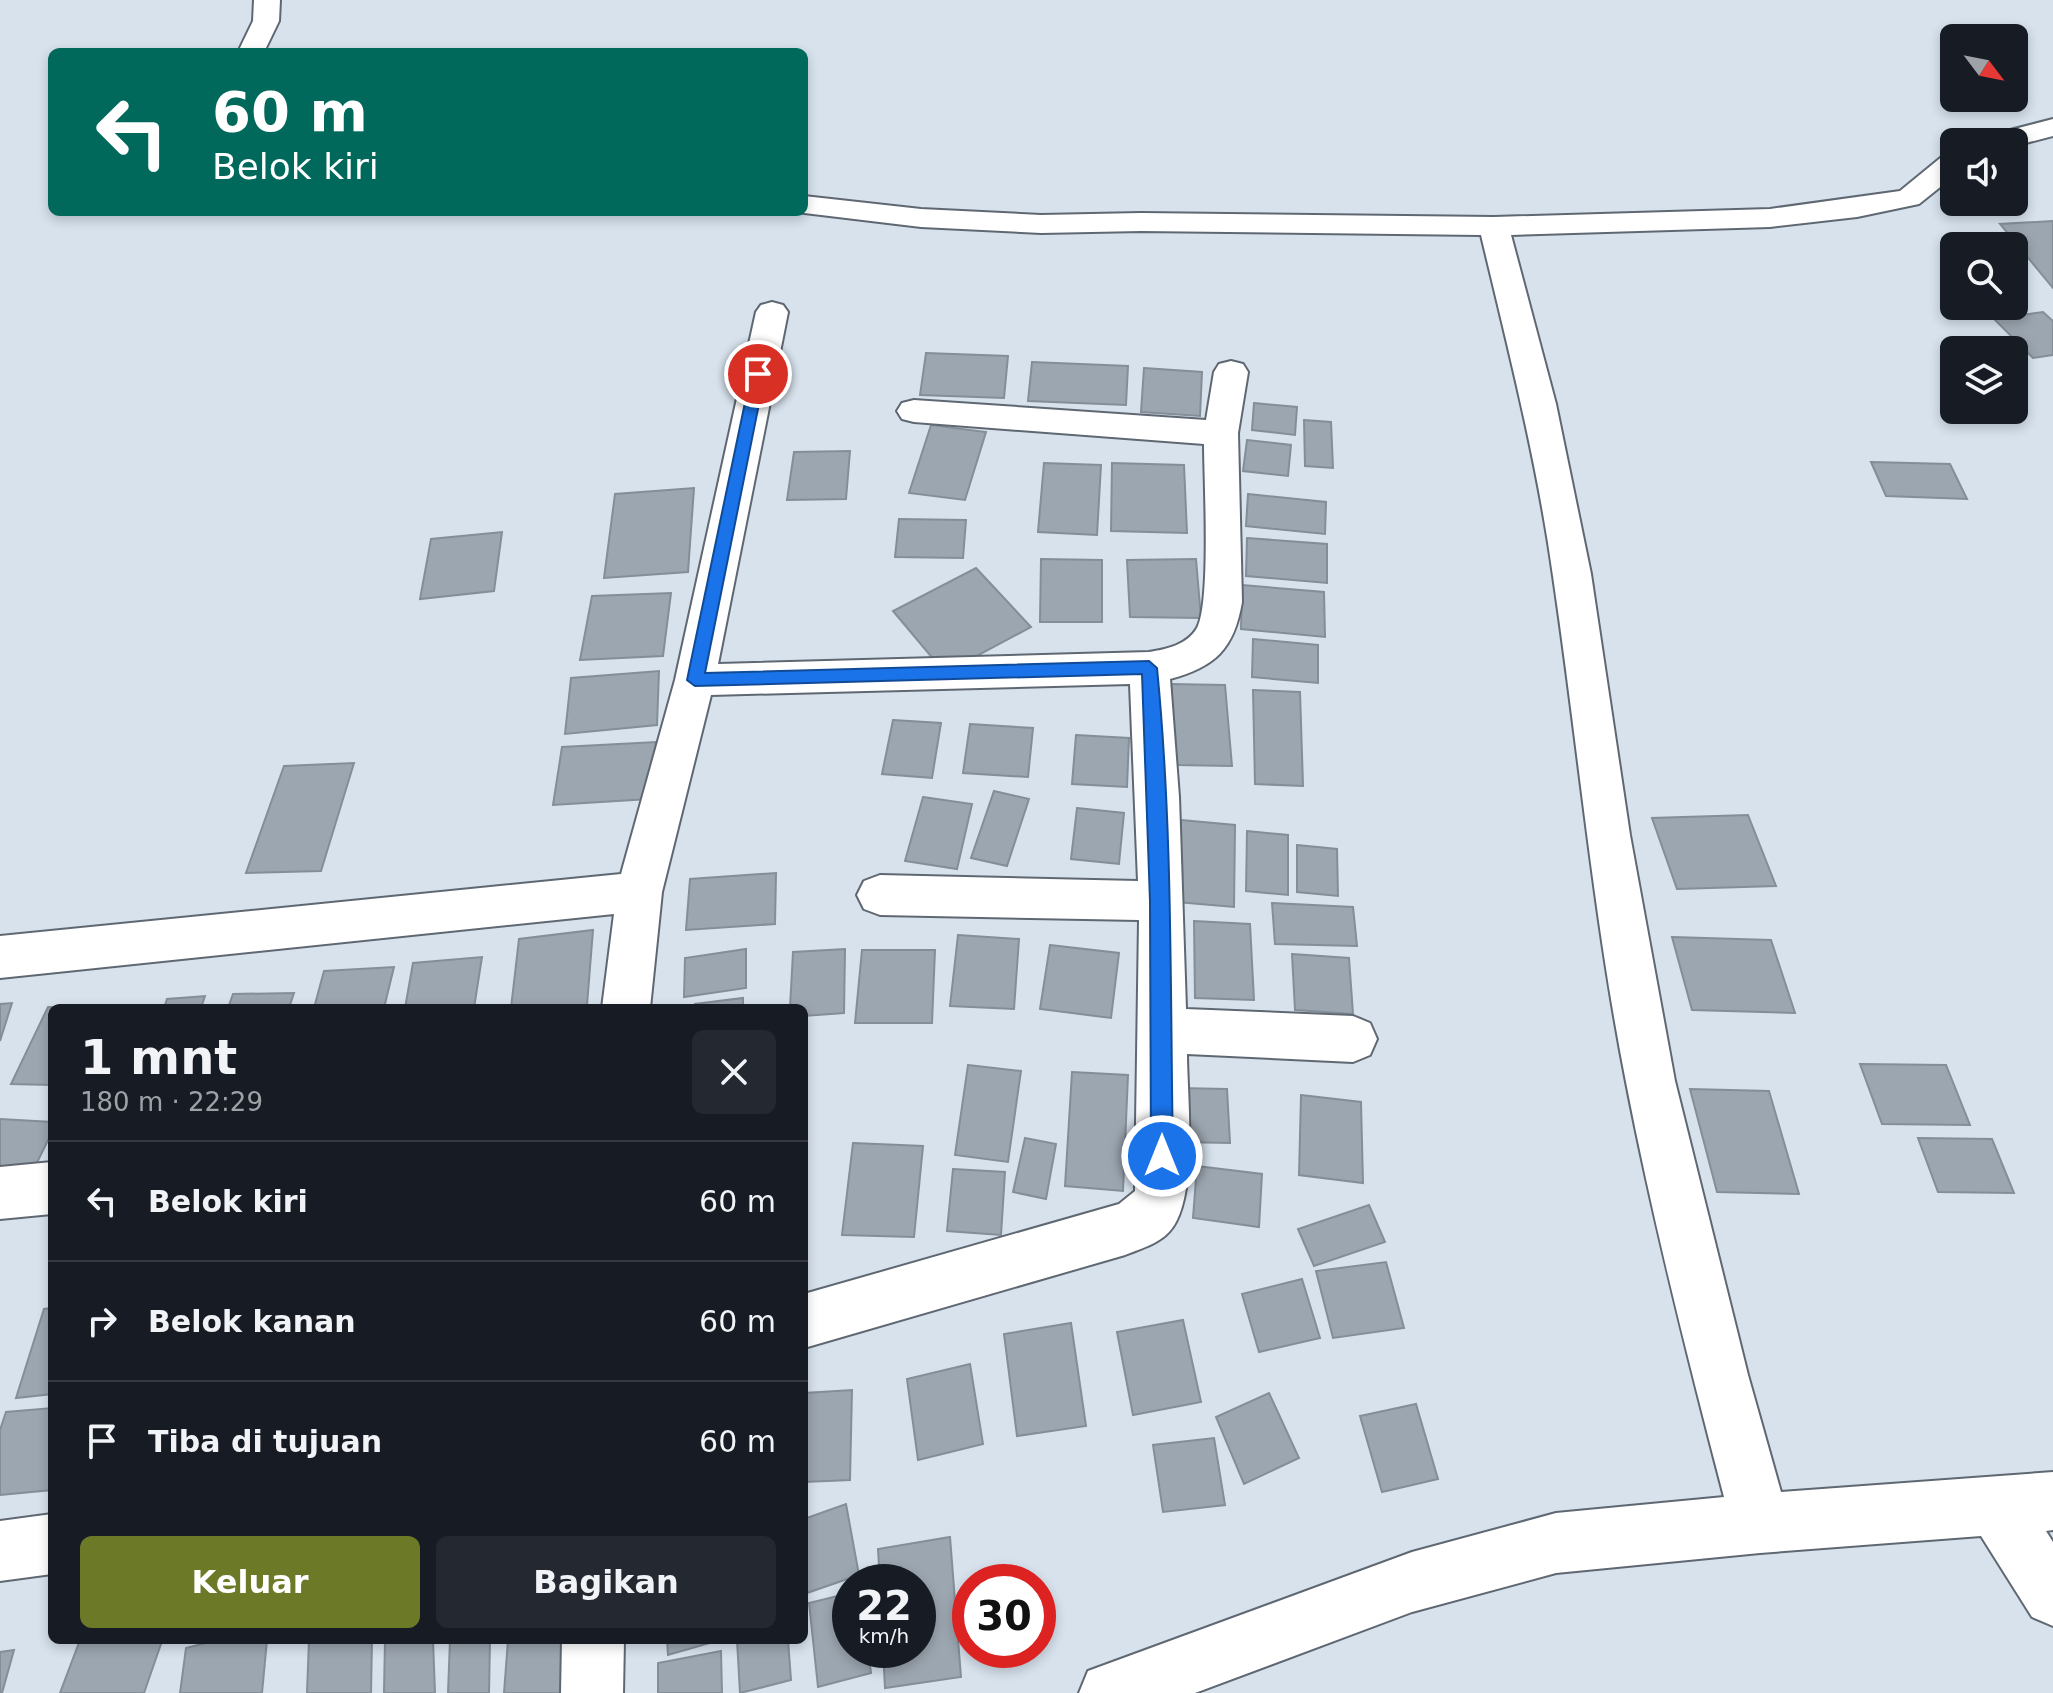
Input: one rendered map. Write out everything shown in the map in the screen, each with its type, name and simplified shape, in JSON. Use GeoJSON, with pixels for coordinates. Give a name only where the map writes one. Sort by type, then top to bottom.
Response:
{"type":"FeatureCollection","features":[{"type":"Feature","properties":{"kind":"street"},"geometry":{"type":"LineString","coordinates":[[253,48],[266,21],[267,0]]}},
{"type":"Feature","properties":{"kind":"street"},"geometry":{"type":"LineString","coordinates":[[2028,134],[2053,127]]}},
{"type":"Feature","properties":{"kind":"street"},"geometry":{"type":"LineString","coordinates":[[808,205],[921,218],[1041,224],[1141,222],[1494,226],[1770,218],[1857,208],[1909,198],[1940,173]]}},
{"type":"Feature","properties":{"kind":"street"},"geometry":{"type":"LineString","coordinates":[[1494,226],[1539,404],[1572,574],[1608,835],[1650,1081],[1720,1375],[1760,1523]]}},
{"type":"Feature","properties":{"kind":"street"},"geometry":{"type":"LineString","coordinates":[[626,1004],[639,892],[695,680],[772,312]]}},
{"type":"Feature","properties":{"kind":"street"},"geometry":{"type":"LineString","coordinates":[[695,680],[1149,668],[1186,661],[1201,650],[1218,629],[1223,602],[1221,433],[1231,372]]}},
{"type":"Feature","properties":{"kind":"street"},"geometry":{"type":"LineString","coordinates":[[914,411],[1221,433]]}},
{"type":"Feature","properties":{"kind":"street"},"geometry":{"type":"LineString","coordinates":[[808,1320],[1125,1229],[1152,1215],[1159,1205],[1162,1187],[1160,901],[1154,719],[1149,668]]}},
{"type":"Feature","properties":{"kind":"street"},"geometry":{"type":"LineString","coordinates":[[0,957],[639,892]]}},
{"type":"Feature","properties":{"kind":"street"},"geometry":{"type":"LineString","coordinates":[[880,895],[1160,901]]}},
{"type":"Feature","properties":{"kind":"street"},"geometry":{"type":"LineString","coordinates":[[1162,1030],[1353,1039]]}},
{"type":"Feature","properties":{"kind":"street"},"geometry":{"type":"LineString","coordinates":[[0,1193],[48,1188]]}},
{"type":"Feature","properties":{"kind":"street"},"geometry":{"type":"LineString","coordinates":[[1110,1693],[1412,1582],[1556,1543],[1760,1523],[2053,1501]]}},
{"type":"Feature","properties":{"kind":"street"},"geometry":{"type":"LineString","coordinates":[[1995,1505],[2053,1596]]}},
{"type":"Feature","properties":{"kind":"street"},"geometry":{"type":"LineString","coordinates":[[0,1551],[48,1545]]}},
{"type":"Feature","properties":{"kind":"street"},"geometry":{"type":"LineString","coordinates":[[592,1693],[593,1644]]}},
{"type":"Feature","properties":{"kind":"building"},"geometry":{"type":"Polygon","coordinates":[[[2053,221],[2053,288],[2028,258],[2028,232],[2007,232],[2000,224],[2053,221]]]}},
{"type":"Feature","properties":{"kind":"building"},"geometry":{"type":"Polygon","coordinates":[[[2043,312],[2053,321],[2053,355],[2033,358],[2028,353],[2028,336],[2011,336],[1995,320],[2028,320],[2028,314],[2043,312]]]}},
{"type":"Feature","properties":{"kind":"building"},"geometry":{"type":"Polygon","coordinates":[[[926,353],[1008,356],[1004,398],[920,395],[926,353]]]}},
{"type":"Feature","properties":{"kind":"building"},"geometry":{"type":"Polygon","coordinates":[[[1032,362],[1128,366],[1126,405],[1028,401],[1032,362]]]}},
{"type":"Feature","properties":{"kind":"building"},"geometry":{"type":"Polygon","coordinates":[[[1144,368],[1202,372],[1200,416],[1141,412],[1144,368]]]}},
{"type":"Feature","properties":{"kind":"building"},"geometry":{"type":"Polygon","coordinates":[[[1254,403],[1297,407],[1295,435],[1252,430],[1254,403]]]}},
{"type":"Feature","properties":{"kind":"building"},"geometry":{"type":"Polygon","coordinates":[[[1304,420],[1331,422],[1333,468],[1305,466],[1304,420]]]}},
{"type":"Feature","properties":{"kind":"building"},"geometry":{"type":"Polygon","coordinates":[[[931,425],[986,432],[965,500],[909,493],[931,425]]]}},
{"type":"Feature","properties":{"kind":"building"},"geometry":{"type":"Polygon","coordinates":[[[1247,440],[1291,445],[1288,476],[1243,471],[1247,440]]]}},
{"type":"Feature","properties":{"kind":"building"},"geometry":{"type":"Polygon","coordinates":[[[850,451],[846,499],[787,500],[794,452],[850,451]]]}},
{"type":"Feature","properties":{"kind":"building"},"geometry":{"type":"Polygon","coordinates":[[[1871,462],[1950,464],[1967,499],[1886,496],[1871,462]]]}},
{"type":"Feature","properties":{"kind":"building"},"geometry":{"type":"Polygon","coordinates":[[[1044,463],[1101,465],[1097,535],[1038,532],[1044,463]]]}},
{"type":"Feature","properties":{"kind":"building"},"geometry":{"type":"Polygon","coordinates":[[[1112,463],[1184,465],[1187,533],[1111,531],[1112,463]]]}},
{"type":"Feature","properties":{"kind":"building"},"geometry":{"type":"Polygon","coordinates":[[[694,488],[688,572],[604,578],[615,494],[694,488]]]}},
{"type":"Feature","properties":{"kind":"building"},"geometry":{"type":"Polygon","coordinates":[[[1248,494],[1326,502],[1325,534],[1246,526],[1248,494]]]}},
{"type":"Feature","properties":{"kind":"building"},"geometry":{"type":"Polygon","coordinates":[[[899,519],[966,520],[963,558],[895,557],[899,519]]]}},
{"type":"Feature","properties":{"kind":"building"},"geometry":{"type":"Polygon","coordinates":[[[502,532],[494,591],[420,599],[431,539],[502,532]]]}},
{"type":"Feature","properties":{"kind":"building"},"geometry":{"type":"Polygon","coordinates":[[[1247,538],[1327,544],[1327,583],[1246,576],[1247,538]]]}},
{"type":"Feature","properties":{"kind":"building"},"geometry":{"type":"Polygon","coordinates":[[[1041,559],[1102,560],[1102,622],[1040,622],[1041,559]]]}},
{"type":"Feature","properties":{"kind":"building"},"geometry":{"type":"Polygon","coordinates":[[[1196,559],[1201,618],[1130,617],[1127,560],[1196,559]]]}},
{"type":"Feature","properties":{"kind":"building"},"geometry":{"type":"Polygon","coordinates":[[[976,568],[1031,627],[945,673],[893,611],[976,568]]]}},
{"type":"Feature","properties":{"kind":"building"},"geometry":{"type":"Polygon","coordinates":[[[1242,585],[1324,592],[1325,637],[1241,629],[1242,585]]]}},
{"type":"Feature","properties":{"kind":"building"},"geometry":{"type":"Polygon","coordinates":[[[671,593],[663,656],[580,660],[592,596],[671,593]]]}},
{"type":"Feature","properties":{"kind":"building"},"geometry":{"type":"Polygon","coordinates":[[[1253,639],[1318,645],[1318,683],[1252,677],[1253,639]]]}},
{"type":"Feature","properties":{"kind":"building"},"geometry":{"type":"Polygon","coordinates":[[[659,671],[657,725],[565,734],[571,678],[659,671]]]}},
{"type":"Feature","properties":{"kind":"building"},"geometry":{"type":"Polygon","coordinates":[[[1171,684],[1225,685],[1232,766],[1175,765],[1171,684]]]}},
{"type":"Feature","properties":{"kind":"building"},"geometry":{"type":"Polygon","coordinates":[[[1253,690],[1300,692],[1303,786],[1255,784],[1253,690]]]}},
{"type":"Feature","properties":{"kind":"building"},"geometry":{"type":"Polygon","coordinates":[[[893,720],[941,723],[932,778],[882,774],[893,720]]]}},
{"type":"Feature","properties":{"kind":"building"},"geometry":{"type":"Polygon","coordinates":[[[970,724],[1033,728],[1028,777],[963,773],[970,724]]]}},
{"type":"Feature","properties":{"kind":"building"},"geometry":{"type":"Polygon","coordinates":[[[1076,735],[1129,738],[1127,787],[1072,784],[1076,735]]]}},
{"type":"Feature","properties":{"kind":"building"},"geometry":{"type":"Polygon","coordinates":[[[656,742],[649,799],[553,805],[562,747],[656,742]]]}},
{"type":"Feature","properties":{"kind":"building"},"geometry":{"type":"Polygon","coordinates":[[[354,763],[321,871],[246,873],[284,766],[354,763]]]}},
{"type":"Feature","properties":{"kind":"building"},"geometry":{"type":"Polygon","coordinates":[[[994,791],[1029,799],[1007,866],[971,858],[994,791]]]}},
{"type":"Feature","properties":{"kind":"building"},"geometry":{"type":"Polygon","coordinates":[[[923,797],[972,804],[957,869],[905,861],[923,797]]]}},
{"type":"Feature","properties":{"kind":"building"},"geometry":{"type":"Polygon","coordinates":[[[1077,808],[1124,813],[1119,864],[1071,859],[1077,808]]]}},
{"type":"Feature","properties":{"kind":"building"},"geometry":{"type":"Polygon","coordinates":[[[1748,815],[1776,886],[1677,889],[1652,818],[1748,815]]]}},
{"type":"Feature","properties":{"kind":"building"},"geometry":{"type":"Polygon","coordinates":[[[1181,820],[1235,825],[1234,907],[1177,902],[1181,820]]]}},
{"type":"Feature","properties":{"kind":"building"},"geometry":{"type":"Polygon","coordinates":[[[1247,831],[1288,835],[1288,895],[1246,891],[1247,831]]]}},
{"type":"Feature","properties":{"kind":"building"},"geometry":{"type":"Polygon","coordinates":[[[1297,845],[1337,849],[1338,896],[1297,892],[1297,845]]]}},
{"type":"Feature","properties":{"kind":"building"},"geometry":{"type":"Polygon","coordinates":[[[776,873],[775,924],[686,930],[690,879],[776,873]]]}},
{"type":"Feature","properties":{"kind":"building"},"geometry":{"type":"Polygon","coordinates":[[[1272,903],[1353,907],[1357,946],[1275,944],[1272,903]]]}},
{"type":"Feature","properties":{"kind":"building"},"geometry":{"type":"Polygon","coordinates":[[[1194,921],[1250,924],[1254,1000],[1195,998],[1194,921]]]}},
{"type":"Feature","properties":{"kind":"building"},"geometry":{"type":"Polygon","coordinates":[[[593,930],[587,1004],[511,1004],[519,939],[593,930]]]}},
{"type":"Feature","properties":{"kind":"building"},"geometry":{"type":"Polygon","coordinates":[[[958,935],[1019,939],[1014,1009],[950,1006],[958,935]]]}},
{"type":"Feature","properties":{"kind":"building"},"geometry":{"type":"Polygon","coordinates":[[[1672,937],[1771,940],[1795,1013],[1692,1010],[1672,937]]]}},
{"type":"Feature","properties":{"kind":"building"},"geometry":{"type":"Polygon","coordinates":[[[1050,945],[1119,953],[1111,1018],[1040,1009],[1050,945]]]}},
{"type":"Feature","properties":{"kind":"building"},"geometry":{"type":"Polygon","coordinates":[[[746,949],[746,988],[684,997],[685,958],[746,949]]]}},
{"type":"Feature","properties":{"kind":"building"},"geometry":{"type":"Polygon","coordinates":[[[845,949],[844,1013],[808,1016],[808,1004],[790,1004],[793,952],[845,949]]]}},
{"type":"Feature","properties":{"kind":"building"},"geometry":{"type":"Polygon","coordinates":[[[862,950],[935,950],[932,1023],[855,1023],[862,950]]]}},
{"type":"Feature","properties":{"kind":"building"},"geometry":{"type":"Polygon","coordinates":[[[1292,954],[1349,958],[1353,1014],[1295,1010],[1292,954]]]}},
{"type":"Feature","properties":{"kind":"building"},"geometry":{"type":"Polygon","coordinates":[[[482,957],[475,1004],[406,1004],[413,963],[482,957]]]}},
{"type":"Feature","properties":{"kind":"building"},"geometry":{"type":"Polygon","coordinates":[[[394,967],[385,1004],[315,1004],[324,971],[394,967]]]}},
{"type":"Feature","properties":{"kind":"building"},"geometry":{"type":"Polygon","coordinates":[[[294,993],[290,1004],[229,1004],[233,994],[294,993]]]}},
{"type":"Feature","properties":{"kind":"building"},"geometry":{"type":"Polygon","coordinates":[[[205,996],[202,1004],[165,1004],[167,999],[205,996]]]}},
{"type":"Feature","properties":{"kind":"building"},"geometry":{"type":"Polygon","coordinates":[[[743,998],[743,1004],[695,1004],[743,998]]]}},
{"type":"Feature","properties":{"kind":"building"},"geometry":{"type":"Polygon","coordinates":[[[12,1003],[0,1041],[0,1004],[12,1003]]]}},
{"type":"Feature","properties":{"kind":"building"},"geometry":{"type":"Polygon","coordinates":[[[48,1007],[48,1085],[11,1084],[48,1007]]]}},
{"type":"Feature","properties":{"kind":"building"},"geometry":{"type":"Polygon","coordinates":[[[1860,1064],[1946,1065],[1970,1125],[1882,1124],[1860,1064]]]}},
{"type":"Feature","properties":{"kind":"building"},"geometry":{"type":"Polygon","coordinates":[[[968,1065],[1021,1071],[1008,1162],[955,1155],[968,1065]]]}},
{"type":"Feature","properties":{"kind":"building"},"geometry":{"type":"Polygon","coordinates":[[[1072,1072],[1128,1075],[1123,1191],[1065,1186],[1072,1072]]]}},
{"type":"Feature","properties":{"kind":"building"},"geometry":{"type":"Polygon","coordinates":[[[1177,1088],[1227,1089],[1230,1143],[1179,1142],[1177,1088]]]}},
{"type":"Feature","properties":{"kind":"building"},"geometry":{"type":"Polygon","coordinates":[[[1690,1089],[1769,1091],[1799,1194],[1717,1192],[1690,1089]]]}},
{"type":"Feature","properties":{"kind":"building"},"geometry":{"type":"Polygon","coordinates":[[[1301,1095],[1361,1102],[1363,1183],[1299,1175],[1301,1095]]]}},
{"type":"Feature","properties":{"kind":"building"},"geometry":{"type":"Polygon","coordinates":[[[0,1119],[48,1122],[48,1140],[32,1173],[0,1170],[0,1119]]]}},
{"type":"Feature","properties":{"kind":"building"},"geometry":{"type":"Polygon","coordinates":[[[1025,1138],[1056,1144],[1046,1199],[1013,1192],[1025,1138]]]}},
{"type":"Feature","properties":{"kind":"building"},"geometry":{"type":"Polygon","coordinates":[[[1918,1138],[1992,1139],[2014,1193],[1938,1192],[1918,1138]]]}},
{"type":"Feature","properties":{"kind":"building"},"geometry":{"type":"Polygon","coordinates":[[[853,1143],[923,1146],[914,1237],[842,1235],[853,1143]]]}},
{"type":"Feature","properties":{"kind":"building"},"geometry":{"type":"Polygon","coordinates":[[[1197,1166],[1262,1174],[1259,1227],[1193,1218],[1197,1166]]]}},
{"type":"Feature","properties":{"kind":"building"},"geometry":{"type":"Polygon","coordinates":[[[953,1169],[1005,1172],[1001,1235],[947,1231],[953,1169]]]}},
{"type":"Feature","properties":{"kind":"building"},"geometry":{"type":"Polygon","coordinates":[[[1369,1205],[1385,1242],[1314,1266],[1298,1229],[1369,1205]]]}},
{"type":"Feature","properties":{"kind":"building"},"geometry":{"type":"Polygon","coordinates":[[[1386,1262],[1404,1328],[1333,1338],[1316,1271],[1386,1262]]]}},
{"type":"Feature","properties":{"kind":"building"},"geometry":{"type":"Polygon","coordinates":[[[1302,1279],[1320,1338],[1259,1352],[1242,1294],[1302,1279]]]}},
{"type":"Feature","properties":{"kind":"building"},"geometry":{"type":"Polygon","coordinates":[[[48,1308],[48,1394],[16,1398],[44,1309],[48,1308]]]}},
{"type":"Feature","properties":{"kind":"building"},"geometry":{"type":"Polygon","coordinates":[[[1183,1320],[1201,1402],[1133,1415],[1117,1332],[1183,1320]]]}},
{"type":"Feature","properties":{"kind":"building"},"geometry":{"type":"Polygon","coordinates":[[[1071,1323],[1086,1426],[1017,1436],[1004,1334],[1071,1323]]]}},
{"type":"Feature","properties":{"kind":"building"},"geometry":{"type":"Polygon","coordinates":[[[970,1364],[983,1444],[918,1460],[907,1379],[970,1364]]]}},
{"type":"Feature","properties":{"kind":"building"},"geometry":{"type":"Polygon","coordinates":[[[852,1390],[850,1480],[808,1482],[808,1393],[852,1390]]]}},
{"type":"Feature","properties":{"kind":"building"},"geometry":{"type":"Polygon","coordinates":[[[1269,1393],[1299,1458],[1244,1484],[1216,1417],[1269,1393]]]}},
{"type":"Feature","properties":{"kind":"building"},"geometry":{"type":"Polygon","coordinates":[[[1416,1404],[1438,1479],[1382,1492],[1360,1416],[1416,1404]]]}},
{"type":"Feature","properties":{"kind":"building"},"geometry":{"type":"Polygon","coordinates":[[[48,1408],[48,1490],[0,1495],[0,1430],[6,1412],[48,1408]]]}},
{"type":"Feature","properties":{"kind":"building"},"geometry":{"type":"Polygon","coordinates":[[[1214,1438],[1225,1505],[1163,1512],[1153,1445],[1214,1438]]]}},
{"type":"Feature","properties":{"kind":"building"},"geometry":{"type":"Polygon","coordinates":[[[846,1504],[857,1564],[832,1564],[832,1584],[808,1593],[808,1518],[846,1504]]]}},
{"type":"Feature","properties":{"kind":"building"},"geometry":{"type":"Polygon","coordinates":[[[950,1537],[952,1668],[960,1668],[961,1677],[885,1688],[884,1668],[936,1668],[936,1564],[879,1564],[878,1549],[950,1537]]]}},
{"type":"Feature","properties":{"kind":"building"},"geometry":{"type":"Polygon","coordinates":[[[832,1597],[832,1668],[870,1668],[871,1673],[818,1687],[809,1603],[832,1597]]]}},
{"type":"Feature","properties":{"kind":"building"},"geometry":{"type":"Polygon","coordinates":[[[78,1644],[161,1644],[144,1693],[60,1693],[78,1644]]]}},
{"type":"Feature","properties":{"kind":"building"},"geometry":{"type":"Polygon","coordinates":[[[202,1644],[267,1644],[262,1693],[180,1693],[186,1648],[202,1644]]]}},
{"type":"Feature","properties":{"kind":"building"},"geometry":{"type":"Polygon","coordinates":[[[309,1644],[372,1644],[371,1693],[307,1693],[309,1644]]]}},
{"type":"Feature","properties":{"kind":"building"},"geometry":{"type":"Polygon","coordinates":[[[385,1644],[433,1644],[435,1693],[384,1693],[385,1644]]]}},
{"type":"Feature","properties":{"kind":"building"},"geometry":{"type":"Polygon","coordinates":[[[450,1644],[490,1644],[489,1693],[448,1693],[450,1644]]]}},
{"type":"Feature","properties":{"kind":"building"},"geometry":{"type":"Polygon","coordinates":[[[508,1644],[565,1644],[562,1693],[504,1693],[508,1644]]]}},
{"type":"Feature","properties":{"kind":"building"},"geometry":{"type":"Polygon","coordinates":[[[667,1644],[706,1644],[668,1655],[667,1644]]]}},
{"type":"Feature","properties":{"kind":"building"},"geometry":{"type":"Polygon","coordinates":[[[737,1644],[788,1644],[791,1680],[740,1693],[737,1644]]]}},
{"type":"Feature","properties":{"kind":"building"},"geometry":{"type":"Polygon","coordinates":[[[14,1650],[2,1693],[0,1693],[0,1652],[14,1650]]]}},
{"type":"Feature","properties":{"kind":"building"},"geometry":{"type":"Polygon","coordinates":[[[721,1651],[722,1693],[658,1693],[658,1663],[721,1651]]]}},
{"type":"Feature","properties":{"kind":"route"},"geometry":{"type":"LineString","coordinates":[[758,374],[695,680],[1149,668],[1154,719],[1160,901],[1162,1156]]}}]}
